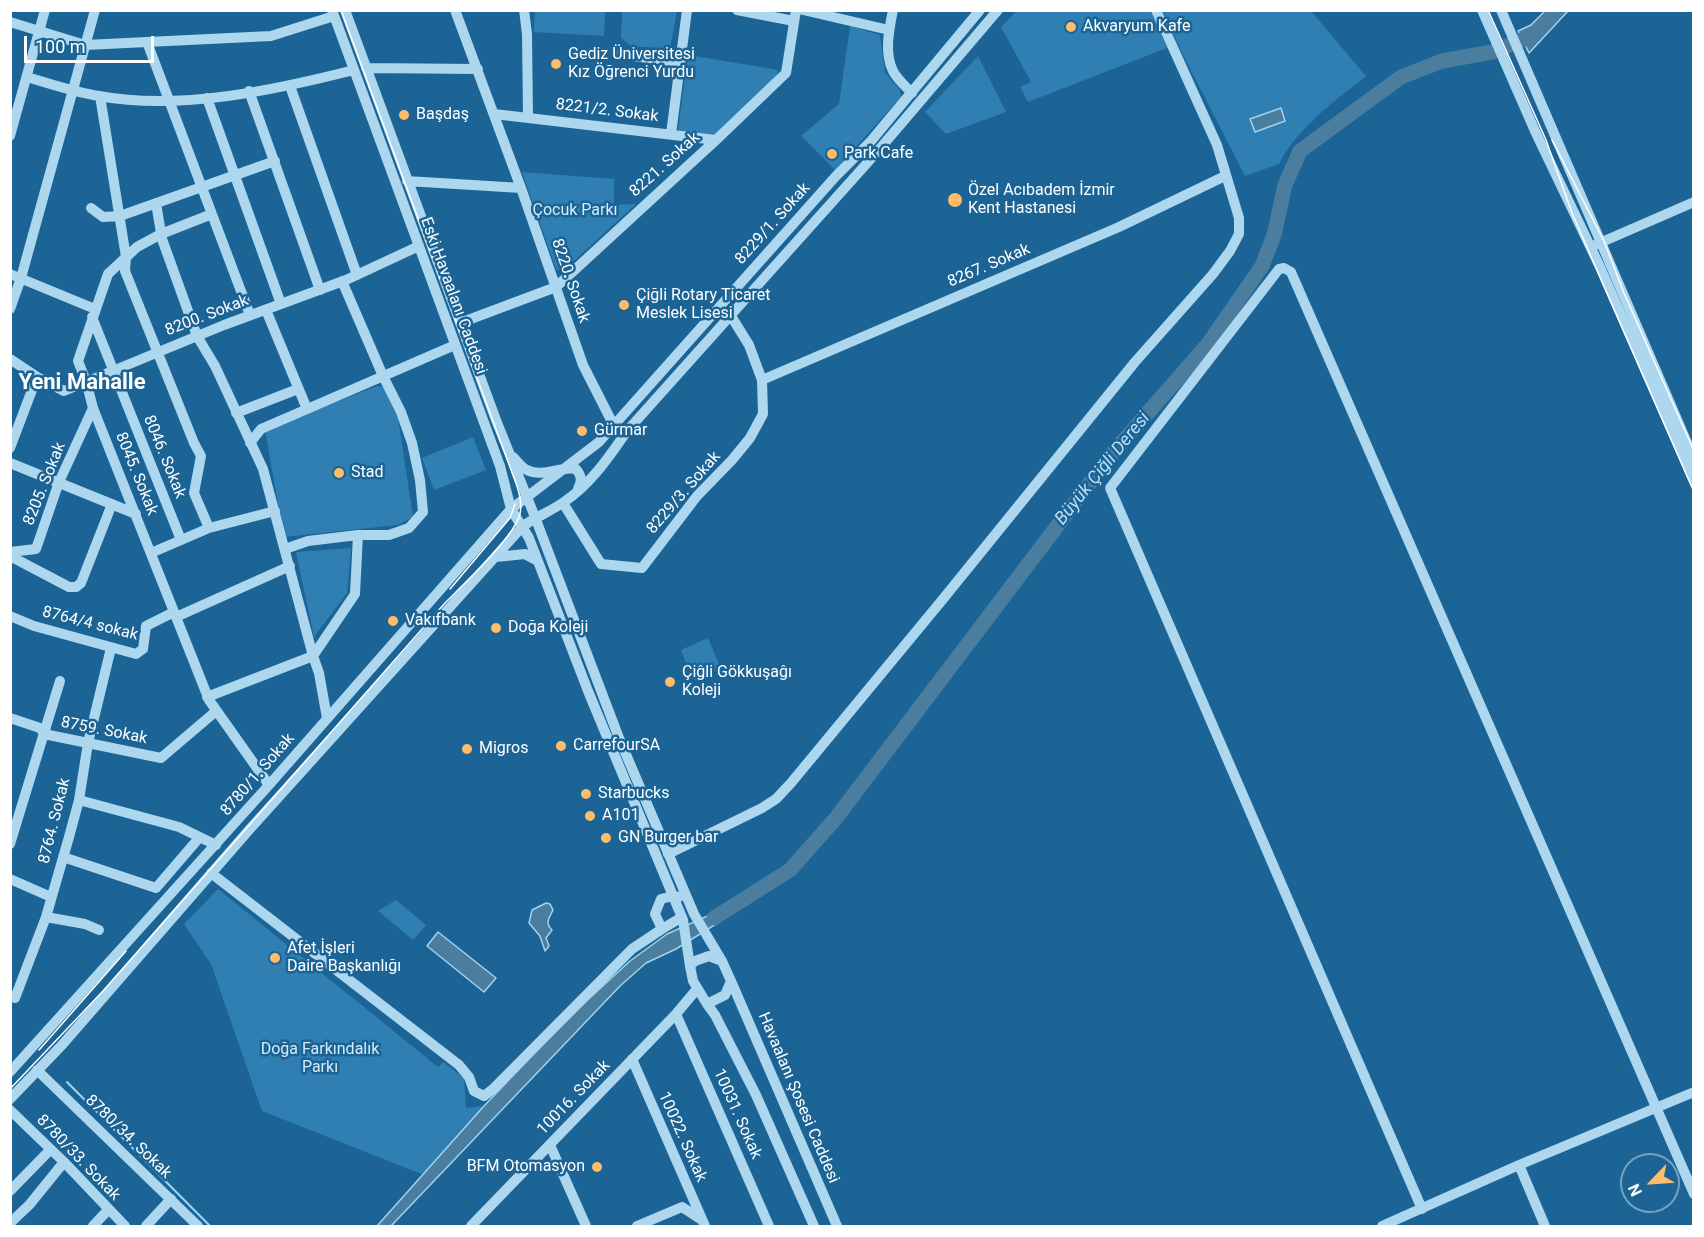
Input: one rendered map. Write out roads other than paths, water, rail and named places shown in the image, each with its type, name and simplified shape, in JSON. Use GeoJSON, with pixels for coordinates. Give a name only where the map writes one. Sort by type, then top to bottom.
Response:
{"type":"FeatureCollection","features":[{"type":"Feature","properties":{"kind":"street"},"geometry":{"type":"LineString","coordinates":[[10,136],[45,10]]}},
{"type":"Feature","properties":{"kind":"street"},"geometry":{"type":"LineString","coordinates":[[10,309],[16,276],[74,90],[95,10]]}},
{"type":"Feature","properties":{"kind":"street","name":"Eski Havaalanı Caddesi"},"geometry":{"type":"LineString","coordinates":[[345,10],[460,323],[615,729],[694,914],[722,961]]}},
{"type":"Feature","properties":{"kind":"street","name":"8220. Sokak"},"geometry":{"type":"LineString","coordinates":[[454,10],[478,69],[583,365],[613,424]]}},
{"type":"Feature","properties":{"kind":"street"},"geometry":{"type":"LineString","coordinates":[[524,10],[527,34],[528,117]]}},
{"type":"Feature","properties":{"kind":"street"},"geometry":{"type":"LineString","coordinates":[[671,134],[687,10]]}},
{"type":"Feature","properties":{"kind":"street"},"geometry":{"type":"LineString","coordinates":[[737,10],[795,16]]}},
{"type":"Feature","properties":{"kind":"street"},"geometry":{"type":"LineString","coordinates":[[803,10],[889,30]]}},
{"type":"Feature","properties":{"kind":"street"},"geometry":{"type":"LineString","coordinates":[[893,10],[889,30],[888,57],[894,73],[912,93]]}},
{"type":"Feature","properties":{"kind":"street","name":"8229/1. Sokak"},"geometry":{"type":"LineString","coordinates":[[527,498],[598,442],[836,176],[871,141],[980,10]]}},
{"type":"Feature","properties":{"kind":"street","name":"8229/1. Sokak"},"geometry":{"type":"LineString","coordinates":[[40,1066],[70,1036],[212,873],[523,525],[563,503],[602,466],[627,431],[878,152],[998,10]]}},
{"type":"Feature","properties":{"kind":"street"},"geometry":{"type":"LineString","coordinates":[[668,855],[776,799],[943,599],[1135,362],[1214,274],[1230,251],[1239,234],[1239,218],[1217,145],[1156,10]]}},
{"type":"Feature","properties":{"kind":"street"},"geometry":{"type":"LineString","coordinates":[[1482,10],[1535,131],[1596,244],[1694,459]]}},
{"type":"Feature","properties":{"kind":"street"},"geometry":{"type":"LineString","coordinates":[[1501,10],[1694,481]]}},
{"type":"Feature","properties":{"kind":"street"},"geometry":{"type":"LineString","coordinates":[[10,22],[85,45],[271,36],[333,13]]}},
{"type":"Feature","properties":{"kind":"street","name":"Eski Havaalanı Caddesi"},"geometry":{"type":"LineString","coordinates":[[333,13],[500,466],[511,509],[523,525],[625,783],[683,918],[690,966]]}},
{"type":"Feature","properties":{"kind":"street","name":"8221. Sokak"},"geometry":{"type":"LineString","coordinates":[[556,287],[786,74],[795,16]]}},
{"type":"Feature","properties":{"kind":"street"},"geometry":{"type":"LineString","coordinates":[[147,42],[250,315]]}},
{"type":"Feature","properties":{"kind":"street"},"geometry":{"type":"LineString","coordinates":[[618,54],[680,62]]}},
{"type":"Feature","properties":{"kind":"street"},"geometry":{"type":"LineString","coordinates":[[366,68],[478,69]]}},
{"type":"Feature","properties":{"kind":"street"},"geometry":{"type":"LineString","coordinates":[[27,76],[100,96],[169,102],[291,86],[354,70]]}},
{"type":"Feature","properties":{"kind":"street"},"geometry":{"type":"LineString","coordinates":[[291,86],[357,275]]}},
{"type":"Feature","properties":{"kind":"street"},"geometry":{"type":"LineString","coordinates":[[249,92],[320,290]]}},
{"type":"Feature","properties":{"kind":"street"},"geometry":{"type":"LineString","coordinates":[[100,96],[126,257],[125,271],[201,456],[194,493],[209,528]]}},
{"type":"Feature","properties":{"kind":"street"},"geometry":{"type":"LineString","coordinates":[[207,98],[281,304]]}},
{"type":"Feature","properties":{"kind":"street","name":"8221/2. Sokak"},"geometry":{"type":"LineString","coordinates":[[494,114],[716,140]]}},
{"type":"Feature","properties":{"kind":"street"},"geometry":{"type":"LineString","coordinates":[[91,208],[103,217],[120,216],[275,161]]}},
{"type":"Feature","properties":{"kind":"street","name":"8267. Sokak"},"geometry":{"type":"LineString","coordinates":[[762,380],[1119,227],[1225,176]]}},
{"type":"Feature","properties":{"kind":"street"},"geometry":{"type":"LineString","coordinates":[[407,181],[521,188]]}},
{"type":"Feature","properties":{"kind":"street"},"geometry":{"type":"LineString","coordinates":[[1596,244],[1694,202]]}},
{"type":"Feature","properties":{"kind":"street"},"geometry":{"type":"LineString","coordinates":[[156,203],[161,234],[197,336],[215,366],[263,469],[319,673],[327,718]]}},
{"type":"Feature","properties":{"kind":"street","name":"8045. Sokak"},"geometry":{"type":"LineString","coordinates":[[212,214],[161,234],[137,247],[108,274],[78,361],[87,381],[93,408],[207,697],[215,712],[269,785]]}},
{"type":"Feature","properties":{"kind":"street","name":"8200. Sokak"},"geometry":{"type":"LineString","coordinates":[[10,359],[37,378],[64,391],[250,315],[357,275],[419,246]]}},
{"type":"Feature","properties":{"kind":"street"},"geometry":{"type":"LineString","coordinates":[[1422,1209],[1110,488],[1279,269],[1284,268],[1291,272],[1694,1194]]}},
{"type":"Feature","properties":{"kind":"street"},"geometry":{"type":"LineString","coordinates":[[16,276],[94,313]]}},
{"type":"Feature","properties":{"kind":"street"},"geometry":{"type":"LineString","coordinates":[[285,549],[308,541],[358,535],[389,535],[409,528],[423,512],[420,480],[412,443],[401,412],[342,281]]}},
{"type":"Feature","properties":{"kind":"street"},"geometry":{"type":"LineString","coordinates":[[460,323],[556,287]]}},
{"type":"Feature","properties":{"kind":"street"},"geometry":{"type":"LineString","coordinates":[[266,310],[307,409]]}},
{"type":"Feature","properties":{"kind":"street","name":"8046. Sokak"},"geometry":{"type":"LineString","coordinates":[[94,313],[113,370],[181,540]]}},
{"type":"Feature","properties":{"kind":"street","name":"8229/3. Sokak"},"geometry":{"type":"LineString","coordinates":[[563,503],[602,564],[642,568],[697,496],[750,438],[763,414],[762,380],[749,345],[731,316]]}},
{"type":"Feature","properties":{"kind":"street"},"geometry":{"type":"LineString","coordinates":[[250,443],[261,429],[455,345]]}},
{"type":"Feature","properties":{"kind":"street"},"geometry":{"type":"LineString","coordinates":[[10,448],[37,378]]}},
{"type":"Feature","properties":{"kind":"street"},"geometry":{"type":"LineString","coordinates":[[236,413],[298,389]]}},
{"type":"Feature","properties":{"kind":"street","name":"8205. Sokak"},"geometry":{"type":"LineString","coordinates":[[10,554],[36,549],[59,482],[93,408]]}},
{"type":"Feature","properties":{"kind":"street"},"geometry":{"type":"LineString","coordinates":[[509,453],[527,470],[541,473],[567,467],[576,469],[580,474],[581,482],[576,492]]}},
{"type":"Feature","properties":{"kind":"street"},"geometry":{"type":"LineString","coordinates":[[10,463],[136,514]]}},
{"type":"Feature","properties":{"kind":"street","name":"8780/1. Sokak"},"geometry":{"type":"LineString","coordinates":[[10,1072],[216,845],[511,509],[527,498]]}},
{"type":"Feature","properties":{"kind":"street"},"geometry":{"type":"LineString","coordinates":[[10,554],[69,587],[76,587],[81,583],[112,504]]}},
{"type":"Feature","properties":{"kind":"street"},"geometry":{"type":"LineString","coordinates":[[152,553],[209,528],[275,512]]}},
{"type":"Feature","properties":{"kind":"street"},"geometry":{"type":"LineString","coordinates":[[207,697],[313,656],[355,594],[358,535]]}},
{"type":"Feature","properties":{"kind":"street"},"geometry":{"type":"LineString","coordinates":[[496,556],[525,554],[536,560]]}},
{"type":"Feature","properties":{"kind":"street"},"geometry":{"type":"LineString","coordinates":[[175,614],[290,566]]}},
{"type":"Feature","properties":{"kind":"street","name":"8764/4 sokak"},"geometry":{"type":"LineString","coordinates":[[10,616],[34,626],[136,654],[143,649],[146,626],[175,614]]}},
{"type":"Feature","properties":{"kind":"street","name":"8764. Sokak"},"geometry":{"type":"LineString","coordinates":[[15,998],[46,917],[79,800],[88,743],[111,648]]}},
{"type":"Feature","properties":{"kind":"street"},"geometry":{"type":"LineString","coordinates":[[10,844],[60,681]]}},
{"type":"Feature","properties":{"kind":"street","name":"8759. Sokak"},"geometry":{"type":"LineString","coordinates":[[10,718],[40,728],[44,734],[161,758],[215,712]]}},
{"type":"Feature","properties":{"kind":"street"},"geometry":{"type":"LineString","coordinates":[[79,800],[179,827],[216,845]]}},
{"type":"Feature","properties":{"kind":"street"},"geometry":{"type":"LineString","coordinates":[[63,857],[156,888],[199,838]]}},
{"type":"Feature","properties":{"kind":"street"},"geometry":{"type":"LineString","coordinates":[[212,873],[459,1065],[469,1077],[474,1091],[484,1096],[502,1081],[632,949],[662,928],[683,918]]}},
{"type":"Feature","properties":{"kind":"street"},"geometry":{"type":"LineString","coordinates":[[10,879],[51,897]]}},
{"type":"Feature","properties":{"kind":"street"},"geometry":{"type":"LineString","coordinates":[[662,928],[655,914],[661,899],[673,896],[688,899]]}},
{"type":"Feature","properties":{"kind":"street"},"geometry":{"type":"LineString","coordinates":[[46,917],[85,924],[99,930]]}},
{"type":"Feature","properties":{"kind":"street"},"geometry":{"type":"LineString","coordinates":[[707,1004],[725,995],[731,981],[722,961],[709,956],[695,961],[690,966],[697,989],[707,1004],[715,1015],[756,1095],[814,1227]]}},
{"type":"Feature","properties":{"kind":"street","name":"Havaalanı Şosesi Caddesi"},"geometry":{"type":"LineString","coordinates":[[731,981],[837,1227]]}},
{"type":"Feature","properties":{"kind":"street","name":"10016. Sokak"},"geometry":{"type":"LineString","coordinates":[[476,1224],[676,1014],[697,989]]}},
{"type":"Feature","properties":{"kind":"street","name":"10031. Sokak"},"geometry":{"type":"LineString","coordinates":[[676,1014],[769,1227]]}},
{"type":"Feature","properties":{"kind":"street","name":"8780/34. Sokak"},"geometry":{"type":"LineString","coordinates":[[30,1050],[40,1066],[198,1227]]}},
{"type":"Feature","properties":{"kind":"street","name":"10022. Sokak"},"geometry":{"type":"LineString","coordinates":[[632,1059],[704,1223]]}},
{"type":"Feature","properties":{"kind":"street"},"geometry":{"type":"LineString","coordinates":[[10,1099],[40,1066]]}},
{"type":"Feature","properties":{"kind":"street"},"geometry":{"type":"LineString","coordinates":[[1382,1227],[1519,1165],[1694,1092]]}},
{"type":"Feature","properties":{"kind":"street","name":"8780/33. Sokak"},"geometry":{"type":"LineString","coordinates":[[10,1110],[64,1162],[125,1227]]}},
{"type":"Feature","properties":{"kind":"street"},"geometry":{"type":"LineString","coordinates":[[550,1145],[586,1227]]}},
{"type":"Feature","properties":{"kind":"street"},"geometry":{"type":"LineString","coordinates":[[10,1191],[50,1150]]}},
{"type":"Feature","properties":{"kind":"street"},"geometry":{"type":"LineString","coordinates":[[10,1223],[30,1204],[64,1162]]}},
{"type":"Feature","properties":{"kind":"street"},"geometry":{"type":"LineString","coordinates":[[1519,1165],[1545,1227]]}},
{"type":"Feature","properties":{"kind":"street"},"geometry":{"type":"LineString","coordinates":[[146,1227],[171,1199]]}},
{"type":"Feature","properties":{"kind":"street"},"geometry":{"type":"LineString","coordinates":[[637,1227],[682,1207],[704,1223]]}},
{"type":"Feature","properties":{"kind":"street"},"geometry":{"type":"LineString","coordinates":[[93,1227],[108,1210]]}},
{"type":"Feature","properties":{"kind":"waterway","name":"Büyük Çiğli Deresi"},"geometry":{"type":"LineString","coordinates":[[714,918],[790,870],[836,818],[1111,455],[1208,344],[1262,266],[1274,235],[1285,185],[1300,151],[1401,77],[1442,61],[1492,52],[1527,38],[1536,33],[1557,10]]}},
{"type":"Feature","properties":{"kind":"waterway"},"geometry":{"type":"LineString","coordinates":[[67,1082],[210,1226]]}},
{"type":"Feature","properties":{"kind":"tram line"},"geometry":{"type":"LineString","coordinates":[[10,1089],[103,991],[445,603],[487,560],[509,535],[520,514],[517,486],[341,10]]}},
{"type":"Feature","properties":{"kind":"tram line"},"geometry":{"type":"LineString","coordinates":[[1488,10],[1546,140],[1572,213],[1694,492]]}},
{"type":"Feature","properties":{"kind":"tram line"},"geometry":{"type":"LineString","coordinates":[[1552,140],[1604,241],[1624,293],[1694,451]]}},
{"type":"Feature","properties":{"kind":"tram line"},"geometry":{"type":"LineString","coordinates":[[450,589],[510,518],[515,504]]}},
{"type":"Feature","properties":{"kind":"tram line"},"geometry":{"type":"LineString","coordinates":[[39,1050],[126,951]]}},
{"type":"Feature","properties":{"kind":"place","name":"Akvaryum Kafe"},"geometry":{"type":"Point","coordinates":[1071,27]}},
{"type":"Feature","properties":{"kind":"place","name":"Gediz Üniversitesi Kız Öğrenci Yurdu"},"geometry":{"type":"Point","coordinates":[556,64]}},
{"type":"Feature","properties":{"kind":"place","name":"Başdaş"},"geometry":{"type":"Point","coordinates":[404,115]}},
{"type":"Feature","properties":{"kind":"place","name":"Park Cafe"},"geometry":{"type":"Point","coordinates":[832,154]}},
{"type":"Feature","properties":{"kind":"place","name":"Özel Acıbadem İzmir Kent Hastanesi"},"geometry":{"type":"Point","coordinates":[955,200]}},
{"type":"Feature","properties":{"kind":"place","name":"Çiğli Rotary Ticaret Meslek Lisesi"},"geometry":{"type":"Point","coordinates":[624,305]}},
{"type":"Feature","properties":{"kind":"place","name":"Gürmar"},"geometry":{"type":"Point","coordinates":[582,431]}},
{"type":"Feature","properties":{"kind":"place","name":"Stad"},"geometry":{"type":"Point","coordinates":[339,473]}},
{"type":"Feature","properties":{"kind":"place","name":"Vakıfbank"},"geometry":{"type":"Point","coordinates":[393,621]}},
{"type":"Feature","properties":{"kind":"place","name":"Doğa Koleji"},"geometry":{"type":"Point","coordinates":[496,628]}},
{"type":"Feature","properties":{"kind":"place","name":"Çiĝli Gökkuşaĝı Koleji"},"geometry":{"type":"Point","coordinates":[670,682]}},
{"type":"Feature","properties":{"kind":"place","name":"CarrefourSA"},"geometry":{"type":"Point","coordinates":[561,746]}},
{"type":"Feature","properties":{"kind":"place","name":"Migros"},"geometry":{"type":"Point","coordinates":[467,749]}},
{"type":"Feature","properties":{"kind":"place","name":"Starbucks"},"geometry":{"type":"Point","coordinates":[586,794]}},
{"type":"Feature","properties":{"kind":"place","name":"A101"},"geometry":{"type":"Point","coordinates":[590,816]}},
{"type":"Feature","properties":{"kind":"place","name":"GN Burger bar"},"geometry":{"type":"Point","coordinates":[606,838]}},
{"type":"Feature","properties":{"kind":"place","name":"Afet İşleri Daire Başkanlığı"},"geometry":{"type":"Point","coordinates":[275,958]}},
{"type":"Feature","properties":{"kind":"place","name":"BFM Otomasyon"},"geometry":{"type":"Point","coordinates":[597,1167]}},
{"type":"Feature","properties":{"kind":"district","name":"Yeni Mahalle"},"geometry":{"type":"Point","coordinates":[82,383]}},
{"type":"Feature","properties":{"kind":"park label","name":"Çocuk Parkı"},"geometry":{"type":"Point","coordinates":[575,211]}},
{"type":"Feature","properties":{"kind":"park label","name":"Doğa Farkındalık Parkı"},"geometry":{"type":"Point","coordinates":[320,1059]}}]}
